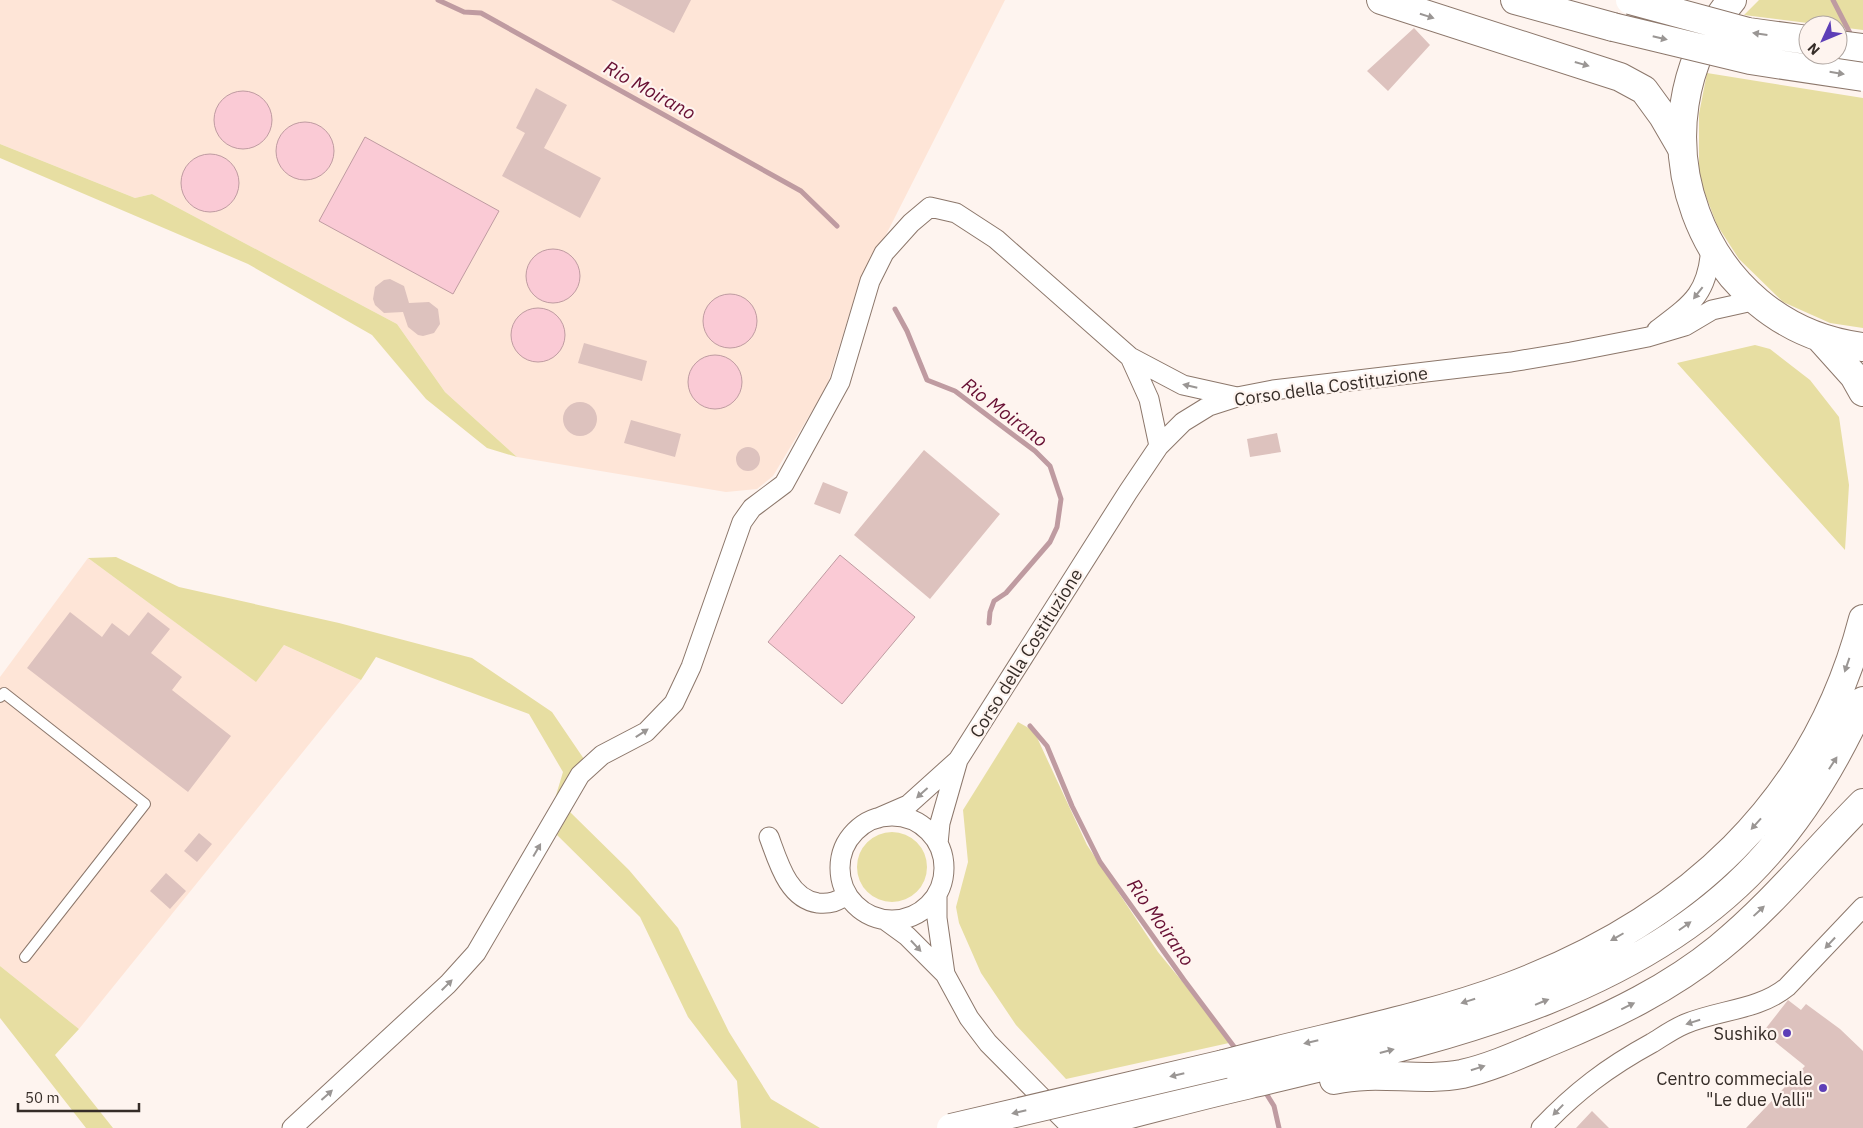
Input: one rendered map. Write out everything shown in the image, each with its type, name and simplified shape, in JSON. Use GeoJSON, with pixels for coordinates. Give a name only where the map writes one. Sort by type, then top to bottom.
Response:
{"type":"FeatureCollection","features":[{"type":"Feature","properties":{"kind":"main road"},"geometry":{"type":"LineString","coordinates":[[1381,0],[1620,76],[1644,90],[1664,116],[1681,147]]}},
{"type":"Feature","properties":{"kind":"main road"},"geometry":{"type":"LineString","coordinates":[[1515,0],[1613,27],[1750,60],[1863,77]]}},
{"type":"Feature","properties":{"kind":"main road"},"geometry":{"type":"LineString","coordinates":[[1630,0],[1748,32],[1798,39]]}},
{"type":"Feature","properties":{"kind":"main road"},"geometry":{"type":"LineString","coordinates":[[1732,0],[1707,35],[1695,61],[1686,89],[1681,147],[1685,181],[1693,207],[1711,247],[1724,266],[1757,300],[1787,321],[1819,337],[1863,347]]}},
{"type":"Feature","properties":{"kind":"main road"},"geometry":{"type":"LineString","coordinates":[[1848,46],[1863,48]]}},
{"type":"Feature","properties":{"kind":"main road"},"geometry":{"type":"LineString","coordinates":[[1819,337],[1854,376],[1863,392]]}},
{"type":"Feature","properties":{"kind":"main road"},"geometry":{"type":"LineString","coordinates":[[950,1128],[1417,1016],[1510,986],[1574,960],[1642,922],[1671,903],[1733,851],[1787,786],[1807,755],[1828,715],[1863,619]]}},
{"type":"Feature","properties":{"kind":"main road"},"geometry":{"type":"LineString","coordinates":[[1072,1128],[1372,1055],[1518,1011],[1589,982],[1664,940],[1710,908],[1768,853],[1806,803],[1838,755],[1863,702]]}},
{"type":"Feature","properties":{"kind":"main road"},"geometry":{"type":"LineString","coordinates":[[1272,1079],[1295,1087],[1356,1075],[1462,1074],[1515,1056],[1590,1025],[1646,997],[1719,948],[1798,875],[1863,804]]}},
{"type":"Feature","properties":{"kind":"street"},"geometry":{"type":"LineString","coordinates":[[292,1128],[448,984],[476,953],[580,775],[602,755],[646,732],[674,703],[691,667],[742,522],[752,508],[784,484],[840,382],[870,281],[884,253],[911,223],[930,208],[956,213],[996,239],[1130,356],[1183,385],[1237,397]]}},
{"type":"Feature","properties":{"kind":"street"},"geometry":{"type":"LineString","coordinates":[[1648,336],[1691,302],[1705,284],[1711,247]]}},
{"type":"Feature","properties":{"kind":"street","name":"Corso della Costituzione"},"geometry":{"type":"LineString","coordinates":[[958,760],[1159,446],[1195,412],[1237,397],[1273,390],[1511,362],[1648,336],[1685,326],[1712,310],[1757,300]]}},
{"type":"Feature","properties":{"kind":"street"},"geometry":{"type":"LineString","coordinates":[[1130,356],[1149,399],[1159,446]]}},
{"type":"Feature","properties":{"kind":"street"},"geometry":{"type":"LineString","coordinates":[[878,818],[896,816],[912,821],[927,830],[938,844],[943,860],[943,878],[937,894],[927,906],[915,915],[900,920],[885,920],[870,916],[857,907],[847,894],[841,880],[840,864],[844,848],[858,830],[878,818],[908,805],[958,760]]}},
{"type":"Feature","properties":{"kind":"street"},"geometry":{"type":"LineString","coordinates":[[938,844],[940,824],[958,760]]}},
{"type":"Feature","properties":{"kind":"street"},"geometry":{"type":"LineString","coordinates":[[769,837],[784,874],[793,889],[802,897],[826,904],[838,902],[847,894]]}},
{"type":"Feature","properties":{"kind":"street"},"geometry":{"type":"LineString","coordinates":[[937,894],[937,918],[945,974]]}},
{"type":"Feature","properties":{"kind":"street"},"geometry":{"type":"LineString","coordinates":[[1541,1128],[1597,1075],[1685,1024],[1775,997],[1788,987],[1863,907]]}},
{"type":"Feature","properties":{"kind":"street"},"geometry":{"type":"LineString","coordinates":[[885,920],[907,936],[945,974],[969,1018],[988,1043],[1072,1128]]}},
{"type":"Feature","properties":{"kind":"lane"},"geometry":{"type":"LineString","coordinates":[[0,698],[4,692],[145,804],[26,957]]}},
{"type":"Feature","properties":{"kind":"shaded area"},"geometry":{"type":"Polygon","coordinates":[[[0,0],[1005,0],[855,296],[827,386],[773,476],[757,489],[726,492],[517,457],[445,392],[397,324],[152,194],[135,198],[0,144],[0,0]]]}},
{"type":"Feature","properties":{"kind":"shaded area"},"geometry":{"type":"Polygon","coordinates":[[[1759,0],[1863,0],[1863,30],[1848,28],[1848,15],[1798,15],[1798,22],[1744,15],[1759,0]]]}},
{"type":"Feature","properties":{"kind":"shaded area"},"geometry":{"type":"Polygon","coordinates":[[[1707,73],[1863,98],[1863,328],[1830,323],[1783,302],[1739,259],[1717,225],[1699,178],[1699,114],[1707,73]]]}},
{"type":"Feature","properties":{"kind":"shaded area"},"geometry":{"type":"Polygon","coordinates":[[[237,91],[249,91],[264,99],[272,114],[272,126],[264,141],[249,149],[237,149],[222,141],[214,126],[214,114],[222,99],[237,91]]]}},
{"type":"Feature","properties":{"kind":"shaded area"},"geometry":{"type":"Polygon","coordinates":[[[299,122],[311,122],[326,130],[334,145],[334,157],[326,172],[311,180],[299,180],[284,172],[276,157],[276,145],[284,130],[299,122]]]}},
{"type":"Feature","properties":{"kind":"shaded area"},"geometry":{"type":"Polygon","coordinates":[[[365,137],[499,211],[453,294],[319,221],[365,137]]]}},
{"type":"Feature","properties":{"kind":"shaded area"},"geometry":{"type":"Polygon","coordinates":[[[0,144],[135,198],[152,194],[397,324],[445,392],[517,457],[487,448],[426,399],[372,335],[248,264],[0,158],[0,144]]]}},
{"type":"Feature","properties":{"kind":"shaded area"},"geometry":{"type":"Polygon","coordinates":[[[204,154],[216,154],[231,162],[239,177],[239,189],[231,204],[216,212],[204,212],[189,204],[181,189],[181,177],[189,162],[204,154]]]}},
{"type":"Feature","properties":{"kind":"shaded area"},"geometry":{"type":"Polygon","coordinates":[[[553,249],[563,251],[572,257],[578,266],[580,276],[578,286],[572,295],[563,301],[553,303],[543,301],[534,295],[528,286],[526,276],[528,266],[534,257],[543,251],[553,249]]]}},
{"type":"Feature","properties":{"kind":"shaded area"},"geometry":{"type":"Polygon","coordinates":[[[730,294],[740,296],[749,302],[755,311],[757,321],[755,331],[749,340],[740,346],[730,348],[720,346],[711,340],[705,331],[703,321],[705,311],[711,302],[720,296],[730,294]]]}},
{"type":"Feature","properties":{"kind":"shaded area"},"geometry":{"type":"Polygon","coordinates":[[[538,308],[548,310],[557,316],[563,325],[565,335],[563,345],[557,354],[548,360],[538,362],[528,360],[519,354],[513,345],[511,335],[513,325],[519,316],[528,310],[538,308]]]}},
{"type":"Feature","properties":{"kind":"shaded area"},"geometry":{"type":"Polygon","coordinates":[[[1755,345],[1770,349],[1810,380],[1839,417],[1849,485],[1845,550],[1677,363],[1755,345]]]}},
{"type":"Feature","properties":{"kind":"shaded area"},"geometry":{"type":"Polygon","coordinates":[[[715,355],[725,357],[734,363],[740,372],[742,382],[740,392],[734,401],[725,407],[715,409],[705,407],[696,401],[690,392],[688,382],[690,372],[696,363],[705,357],[715,355]]]}},
{"type":"Feature","properties":{"kind":"shaded area"},"geometry":{"type":"Polygon","coordinates":[[[840,555],[915,617],[842,704],[768,642],[840,555]]]}},
{"type":"Feature","properties":{"kind":"shaded area"},"geometry":{"type":"Polygon","coordinates":[[[116,557],[179,587],[339,623],[472,658],[552,712],[586,762],[551,812],[563,772],[529,714],[376,657],[361,680],[284,645],[256,682],[88,558],[116,557]]]}},
{"type":"Feature","properties":{"kind":"shaded area"},"geometry":{"type":"Polygon","coordinates":[[[88,558],[255,681],[284,645],[361,680],[79,1029],[0,966],[0,677],[88,558]]]}},
{"type":"Feature","properties":{"kind":"shaded area"},"geometry":{"type":"Polygon","coordinates":[[[1018,722],[1034,731],[1087,845],[1158,952],[1222,1030],[1229,1043],[1066,1079],[1016,1025],[981,973],[959,923],[956,907],[968,862],[963,810],[1018,722]]]}},
{"type":"Feature","properties":{"kind":"shaded area"},"geometry":{"type":"Polygon","coordinates":[[[570,812],[629,870],[678,928],[729,1032],[771,1099],[820,1128],[741,1128],[737,1081],[688,1017],[640,917],[557,835],[570,812]]]}},
{"type":"Feature","properties":{"kind":"shaded area"},"geometry":{"type":"Polygon","coordinates":[[[892,832],[905,835],[917,842],[924,854],[927,867],[924,880],[917,892],[905,899],[892,902],[879,899],[867,892],[860,880],[857,867],[860,854],[867,842],[879,835],[892,832]]]}},
{"type":"Feature","properties":{"kind":"shaded area"},"geometry":{"type":"Polygon","coordinates":[[[0,966],[79,1029],[55,1055],[113,1128],[86,1128],[0,1018],[0,966]]]}},
{"type":"Feature","properties":{"kind":"building"},"geometry":{"type":"Polygon","coordinates":[[[611,0],[691,0],[674,33],[611,0]]]}},
{"type":"Feature","properties":{"kind":"building"},"geometry":{"type":"Polygon","coordinates":[[[1414,28],[1430,45],[1388,91],[1367,71],[1414,28]]]}},
{"type":"Feature","properties":{"kind":"building"},"geometry":{"type":"Polygon","coordinates":[[[536,88],[567,105],[544,148],[601,178],[580,218],[502,176],[525,133],[516,128],[536,88]]]}},
{"type":"Feature","properties":{"kind":"building"},"geometry":{"type":"Polygon","coordinates":[[[390,279],[404,286],[409,303],[429,302],[438,309],[440,324],[434,333],[423,336],[418,335],[408,327],[403,312],[384,313],[375,305],[373,299],[375,287],[384,280],[390,279]]]}},
{"type":"Feature","properties":{"kind":"building"},"geometry":{"type":"Polygon","coordinates":[[[584,343],[647,361],[642,381],[578,363],[584,343]]]}},
{"type":"Feature","properties":{"kind":"building"},"geometry":{"type":"Polygon","coordinates":[[[580,402],[587,403],[592,407],[596,412],[596,426],[592,431],[587,435],[580,436],[573,435],[568,431],[564,426],[563,419],[564,412],[568,407],[573,403],[580,402]]]}},
{"type":"Feature","properties":{"kind":"building"},"geometry":{"type":"Polygon","coordinates":[[[631,420],[681,434],[675,457],[624,443],[631,420]]]}},
{"type":"Feature","properties":{"kind":"building"},"geometry":{"type":"Polygon","coordinates":[[[1277,433],[1281,452],[1250,457],[1247,439],[1277,433]]]}},
{"type":"Feature","properties":{"kind":"building"},"geometry":{"type":"Polygon","coordinates":[[[748,447],[753,448],[759,454],[759,464],[753,470],[748,471],[743,470],[737,464],[736,459],[737,454],[743,448],[748,447]]]}},
{"type":"Feature","properties":{"kind":"building"},"geometry":{"type":"Polygon","coordinates":[[[924,450],[1000,514],[930,599],[854,535],[924,450]]]}},
{"type":"Feature","properties":{"kind":"building"},"geometry":{"type":"Polygon","coordinates":[[[823,482],[848,492],[840,514],[814,504],[823,482]]]}},
{"type":"Feature","properties":{"kind":"building"},"geometry":{"type":"Polygon","coordinates":[[[70,612],[102,637],[112,623],[129,636],[148,612],[170,629],[151,653],[182,677],[172,690],[231,736],[188,792],[27,668],[70,612]]]}},
{"type":"Feature","properties":{"kind":"building"},"geometry":{"type":"Polygon","coordinates":[[[199,833],[212,844],[197,862],[184,851],[199,833]]]}},
{"type":"Feature","properties":{"kind":"building"},"geometry":{"type":"Polygon","coordinates":[[[166,873],[186,891],[170,909],[150,891],[166,873]]]}},
{"type":"Feature","properties":{"kind":"building","name":"Centro commeciale \"Le due Valli\""},"geometry":{"type":"Polygon","coordinates":[[[1788,1000],[1801,1010],[1806,1004],[1840,1029],[1863,1051],[1863,1128],[1746,1128],[1805,1066],[1763,1032],[1788,1000]]]}},
{"type":"Feature","properties":{"kind":"building"},"geometry":{"type":"Polygon","coordinates":[[[1592,1111],[1609,1128],[1576,1128],[1592,1111]]]}},
{"type":"Feature","properties":{"kind":"waterway","name":"Rio Moirano"},"geometry":{"type":"LineString","coordinates":[[438,0],[464,12],[481,13],[801,191],[837,226]]}},
{"type":"Feature","properties":{"kind":"waterway"},"geometry":{"type":"LineString","coordinates":[[1833,0],[1852,37]]}},
{"type":"Feature","properties":{"kind":"waterway","name":"Rio Moirano"},"geometry":{"type":"LineString","coordinates":[[895,309],[907,331],[927,380],[955,391],[1035,451],[1050,466],[1061,499],[1057,527],[1050,542],[1006,593],[994,601],[989,623]]}},
{"type":"Feature","properties":{"kind":"waterway","name":"Rio Moirano"},"geometry":{"type":"LineString","coordinates":[[1030,726],[1047,746],[1072,806],[1100,862],[1238,1052]]}},
{"type":"Feature","properties":{"kind":"waterway","name":"Rio Moirano"},"geometry":{"type":"LineString","coordinates":[[1264,1090],[1274,1106],[1279,1128]]}},
{"type":"Feature","properties":{"kind":"place","name":"Sushiko"},"geometry":{"type":"Point","coordinates":[1787,1033]}},
{"type":"Feature","properties":{"kind":"place","name":"Centro commeciale \"Le due Valli\""},"geometry":{"type":"Point","coordinates":[1823,1088]}}]}
